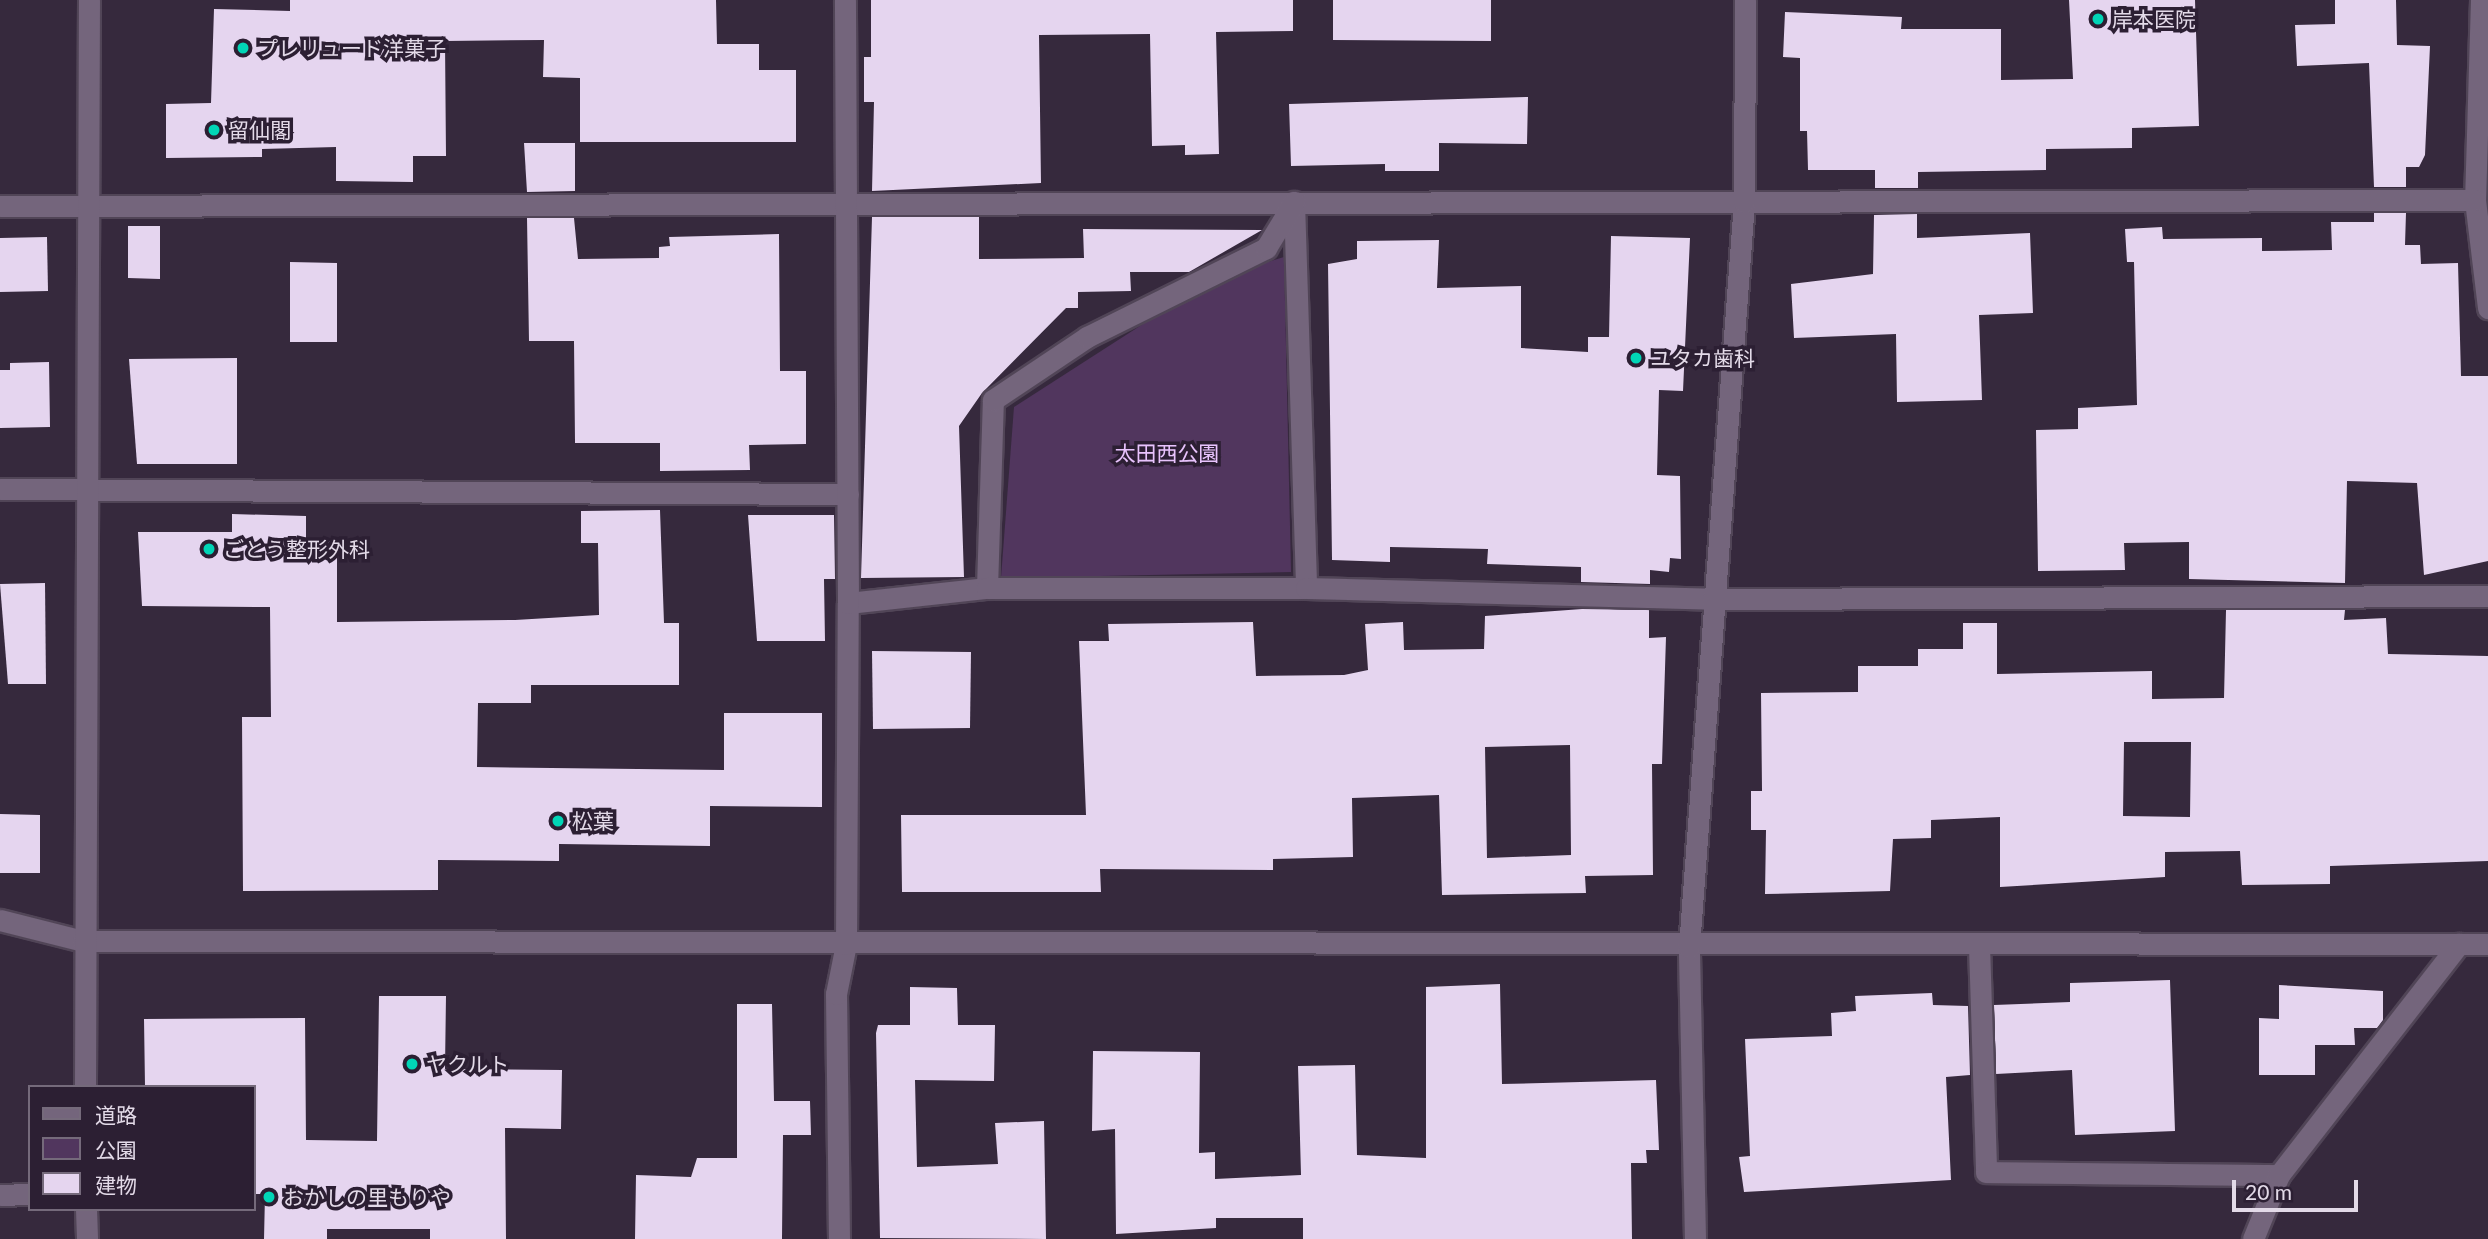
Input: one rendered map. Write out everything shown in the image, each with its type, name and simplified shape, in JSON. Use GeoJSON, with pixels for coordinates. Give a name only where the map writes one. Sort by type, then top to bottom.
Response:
{"type":"FeatureCollection","features":[{"type":"Feature","properties":{"kind":"street"},"geometry":{"type":"LineString","coordinates":[[85,1085],[83,942],[89,491],[89,0]]}},
{"type":"Feature","properties":{"kind":"street"},"geometry":{"type":"LineString","coordinates":[[839,1239],[836,994],[846,944],[848,603],[845,0]]}},
{"type":"Feature","properties":{"kind":"street"},"geometry":{"type":"LineString","coordinates":[[1695,1239],[1689,947],[1744,202],[1745,0]]}},
{"type":"Feature","properties":{"kind":"street"},"geometry":{"type":"LineString","coordinates":[[2481,0],[2484,22],[2475,200],[2488,308]]}},
{"type":"Feature","properties":{"kind":"street"},"geometry":{"type":"LineString","coordinates":[[0,206],[2475,200]]}},
{"type":"Feature","properties":{"kind":"street"},"geometry":{"type":"LineString","coordinates":[[987,588],[993,400],[1087,337],[1266,248],[1294,202]]}},
{"type":"Feature","properties":{"kind":"street"},"geometry":{"type":"LineString","coordinates":[[1294,202],[1306,588]]}},
{"type":"Feature","properties":{"kind":"street"},"geometry":{"type":"LineString","coordinates":[[0,489],[848,494]]}},
{"type":"Feature","properties":{"kind":"street"},"geometry":{"type":"LineString","coordinates":[[848,603],[987,588],[1306,588],[1713,599],[2488,596]]}},
{"type":"Feature","properties":{"kind":"street"},"geometry":{"type":"LineString","coordinates":[[0,920],[83,942],[1689,947],[2488,944]]}},
{"type":"Feature","properties":{"kind":"street"},"geometry":{"type":"LineString","coordinates":[[2253,1239],[2279,1175],[2459,944]]}},
{"type":"Feature","properties":{"kind":"street"},"geometry":{"type":"LineString","coordinates":[[1979,945],[1986,1172],[2279,1175]]}},
{"type":"Feature","properties":{"kind":"street"},"geometry":{"type":"LineString","coordinates":[[0,1195],[28,1194]]}},
{"type":"Feature","properties":{"kind":"street"},"geometry":{"type":"LineString","coordinates":[[86,1211],[87,1239]]}},
{"type":"Feature","properties":{"kind":"green space","name":"太田西公園"},"geometry":{"type":"Polygon","coordinates":[[[1284,257],[1291,572],[1001,578],[1014,407],[1213,279],[1284,257]]]}},
{"type":"Feature","properties":{"kind":"building"},"geometry":{"type":"Polygon","coordinates":[[[290,0],[716,0],[717,44],[759,44],[759,70],[796,70],[796,142],[580,142],[580,78],[543,77],[544,40],[445,41],[446,156],[413,156],[413,182],[336,181],[336,147],[262,149],[262,157],[166,158],[166,104],[211,103],[214,9],[290,11],[290,0]]]}},
{"type":"Feature","properties":{"kind":"building"},"geometry":{"type":"Polygon","coordinates":[[[871,0],[1293,0],[1293,31],[1216,32],[1219,154],[1185,155],[1185,145],[1152,146],[1150,34],[1039,35],[1041,183],[872,191],[874,102],[864,102],[864,57],[871,57],[871,0]]]}},
{"type":"Feature","properties":{"kind":"building"},"geometry":{"type":"Polygon","coordinates":[[[1333,0],[1491,0],[1491,41],[1333,40],[1333,0]]]}},
{"type":"Feature","properties":{"kind":"building"},"geometry":{"type":"Polygon","coordinates":[[[2069,0],[2195,0],[2199,126],[2132,128],[2132,148],[2046,149],[2046,170],[1918,172],[1918,188],[1875,188],[1875,170],[1808,170],[1807,131],[1800,131],[1800,58],[1783,57],[1785,12],[1902,17],[1901,29],[2001,29],[2001,80],[2073,79],[2069,0]]]}},
{"type":"Feature","properties":{"kind":"building"},"geometry":{"type":"Polygon","coordinates":[[[2335,0],[2396,0],[2397,45],[2430,46],[2425,155],[2419,167],[2406,167],[2406,187],[2374,187],[2369,63],[2297,66],[2295,25],[2335,24],[2335,0]]]}},
{"type":"Feature","properties":{"kind":"building"},"geometry":{"type":"Polygon","coordinates":[[[1528,97],[1527,144],[1439,143],[1439,171],[1385,171],[1385,164],[1291,166],[1289,104],[1528,97]]]}},
{"type":"Feature","properties":{"kind":"building"},"geometry":{"type":"Polygon","coordinates":[[[524,143],[575,143],[575,191],[527,192],[524,143]]]}},
{"type":"Feature","properties":{"kind":"building"},"geometry":{"type":"Polygon","coordinates":[[[2374,213],[2406,213],[2405,245],[2420,245],[2421,264],[2458,263],[2461,376],[2488,376],[2488,561],[2424,575],[2417,483],[2347,481],[2345,583],[2189,579],[2189,542],[2124,543],[2125,570],[2038,571],[2036,430],[2078,429],[2078,408],[2137,405],[2134,262],[2127,262],[2125,229],[2162,227],[2163,239],[2262,238],[2262,251],[2332,250],[2331,222],[2374,222],[2374,213]]]}},
{"type":"Feature","properties":{"kind":"building"},"geometry":{"type":"Polygon","coordinates":[[[1917,214],[1917,238],[2030,233],[2033,313],[1979,315],[1982,400],[1897,402],[1896,334],[1794,338],[1791,284],[1873,274],[1874,215],[1917,214]]]}},
{"type":"Feature","properties":{"kind":"building"},"geometry":{"type":"Polygon","coordinates":[[[872,217],[979,217],[979,259],[1084,258],[1083,229],[1262,230],[1189,272],[1130,272],[1131,291],[1078,292],[1078,308],[1066,308],[982,393],[959,426],[964,577],[861,578],[872,217]]]}},
{"type":"Feature","properties":{"kind":"building"},"geometry":{"type":"Polygon","coordinates":[[[527,218],[574,218],[578,259],[659,258],[659,247],[670,246],[669,237],[779,234],[780,371],[806,371],[806,444],[749,445],[750,470],[660,471],[660,443],[575,443],[574,341],[529,341],[527,218]]]}},
{"type":"Feature","properties":{"kind":"building"},"geometry":{"type":"Polygon","coordinates":[[[128,226],[160,226],[160,279],[128,278],[128,226]]]}},
{"type":"Feature","properties":{"kind":"building"},"geometry":{"type":"Polygon","coordinates":[[[1611,236],[1690,238],[1683,391],[1659,390],[1657,475],[1680,476],[1681,559],[1670,558],[1669,572],[1650,570],[1650,584],[1581,582],[1581,567],[1487,564],[1488,549],[1390,547],[1390,562],[1332,560],[1328,264],[1357,259],[1357,241],[1439,240],[1437,288],[1521,286],[1521,348],[1588,352],[1588,337],[1609,337],[1611,236]]]}},
{"type":"Feature","properties":{"kind":"building"},"geometry":{"type":"Polygon","coordinates":[[[47,237],[48,291],[0,292],[0,238],[47,237]]]}},
{"type":"Feature","properties":{"kind":"building"},"geometry":{"type":"Polygon","coordinates":[[[290,262],[337,263],[337,342],[290,342],[290,262]]]}},
{"type":"Feature","properties":{"kind":"building"},"geometry":{"type":"Polygon","coordinates":[[[237,358],[237,464],[137,464],[129,359],[237,358]]]}},
{"type":"Feature","properties":{"kind":"building"},"geometry":{"type":"Polygon","coordinates":[[[49,362],[50,427],[0,428],[0,370],[10,370],[10,363],[49,362]]]}},
{"type":"Feature","properties":{"kind":"building"},"geometry":{"type":"Polygon","coordinates":[[[660,510],[664,623],[679,623],[679,685],[531,685],[531,703],[478,703],[477,767],[724,770],[724,713],[822,713],[822,807],[710,806],[710,846],[559,844],[559,861],[438,860],[438,890],[243,891],[242,717],[271,717],[270,607],[142,606],[138,532],[232,532],[232,514],[306,516],[306,541],[337,541],[337,622],[515,620],[599,615],[598,543],[581,543],[581,511],[660,510]]]}},
{"type":"Feature","properties":{"kind":"building"},"geometry":{"type":"Polygon","coordinates":[[[748,515],[834,515],[835,579],[824,579],[825,641],[757,641],[748,515]]]}},
{"type":"Feature","properties":{"kind":"building"},"geometry":{"type":"Polygon","coordinates":[[[45,583],[46,684],[8,684],[0,584],[45,583]]]}},
{"type":"Feature","properties":{"kind":"building"},"geometry":{"type":"Polygon","coordinates":[[[1582,609],[1649,610],[1649,638],[1666,637],[1662,764],[1652,764],[1653,875],[1585,876],[1586,893],[1442,895],[1439,795],[1352,798],[1353,857],[1273,859],[1273,870],[1100,869],[1101,892],[902,892],[901,815],[1086,815],[1079,641],[1109,641],[1108,624],[1253,622],[1256,676],[1344,675],[1368,670],[1365,624],[1403,622],[1404,650],[1484,649],[1485,616],[1582,609]],[[1570,745],[1485,747],[1487,858],[1571,855],[1570,745]]]}},
{"type":"Feature","properties":{"kind":"building"},"geometry":{"type":"Polygon","coordinates":[[[2226,610],[2345,610],[2344,620],[2386,618],[2388,654],[2488,656],[2488,861],[2330,866],[2330,884],[2242,885],[2240,851],[2165,852],[2165,877],[2000,887],[2000,817],[1931,820],[1931,838],[1893,839],[1890,891],[1765,894],[1766,830],[1751,830],[1751,791],[1762,791],[1761,693],[1858,692],[1858,666],[1918,666],[1918,649],[1963,649],[1963,623],[1997,623],[1997,674],[2152,671],[2152,699],[2224,698],[2226,610]],[[2124,742],[2123,816],[2190,817],[2191,742],[2124,742]]]}},
{"type":"Feature","properties":{"kind":"building"},"geometry":{"type":"Polygon","coordinates":[[[872,651],[971,652],[970,728],[873,729],[872,651]]]}},
{"type":"Feature","properties":{"kind":"building"},"geometry":{"type":"Polygon","coordinates":[[[0,814],[40,815],[40,873],[0,873],[0,814]]]}},
{"type":"Feature","properties":{"kind":"building"},"geometry":{"type":"Polygon","coordinates":[[[2170,980],[2175,1131],[2075,1135],[2072,1070],[1996,1074],[1994,1005],[2070,1002],[2070,983],[2170,980]]]}},
{"type":"Feature","properties":{"kind":"building"},"geometry":{"type":"Polygon","coordinates":[[[1500,984],[1502,1084],[1656,1080],[1659,1150],[1646,1150],[1647,1163],[1631,1163],[1632,1239],[1303,1239],[1303,1218],[1216,1218],[1216,1228],[1116,1234],[1115,1129],[1092,1131],[1093,1051],[1200,1052],[1199,1153],[1215,1152],[1215,1179],[1301,1175],[1298,1066],[1355,1065],[1357,1155],[1426,1158],[1426,987],[1500,984]]]}},
{"type":"Feature","properties":{"kind":"building"},"geometry":{"type":"Polygon","coordinates":[[[2279,985],[2383,991],[2383,1020],[2377,1028],[2354,1028],[2355,1045],[2315,1045],[2315,1075],[2259,1075],[2259,1018],[2279,1019],[2279,985]]]}},
{"type":"Feature","properties":{"kind":"building"},"geometry":{"type":"Polygon","coordinates":[[[910,987],[957,988],[958,1025],[995,1025],[994,1081],[915,1080],[917,1167],[998,1164],[995,1123],[1044,1121],[1046,1239],[880,1238],[876,1033],[878,1025],[910,1025],[910,987]]]}},
{"type":"Feature","properties":{"kind":"building"},"geometry":{"type":"Polygon","coordinates":[[[1932,993],[1933,1005],[1968,1006],[1970,1075],[1946,1077],[1951,1180],[1744,1192],[1739,1157],[1750,1156],[1745,1039],[1832,1036],[1831,1013],[1856,1011],[1855,996],[1932,993]]]}},
{"type":"Feature","properties":{"kind":"building"},"geometry":{"type":"Polygon","coordinates":[[[379,996],[446,996],[445,1069],[562,1070],[561,1129],[505,1128],[506,1239],[430,1239],[430,1229],[327,1229],[327,1239],[264,1239],[265,1194],[256,1194],[256,1085],[145,1085],[144,1019],[305,1018],[306,1140],[377,1141],[379,996]]]}},
{"type":"Feature","properties":{"kind":"building"},"geometry":{"type":"Polygon","coordinates":[[[737,1004],[772,1004],[774,1101],[810,1101],[811,1135],[783,1135],[782,1239],[635,1239],[636,1175],[691,1177],[697,1158],[737,1158],[737,1004]]]}},
{"type":"Feature","properties":{"kind":"place","name":"岸本医院"},"geometry":{"type":"Point","coordinates":[2098,19]}},
{"type":"Feature","properties":{"kind":"place","name":"プレリュード洋菓子"},"geometry":{"type":"Point","coordinates":[243,48]}},
{"type":"Feature","properties":{"kind":"place","name":"留仙閣"},"geometry":{"type":"Point","coordinates":[214,130]}},
{"type":"Feature","properties":{"kind":"place","name":"ユタカ歯科"},"geometry":{"type":"Point","coordinates":[1636,358]}},
{"type":"Feature","properties":{"kind":"place","name":"ごとう整形外科"},"geometry":{"type":"Point","coordinates":[209,549]}},
{"type":"Feature","properties":{"kind":"place","name":"松葉"},"geometry":{"type":"Point","coordinates":[558,821]}},
{"type":"Feature","properties":{"kind":"place","name":"ヤクルト"},"geometry":{"type":"Point","coordinates":[412,1064]}},
{"type":"Feature","properties":{"kind":"place","name":"おかしの里もりや"},"geometry":{"type":"Point","coordinates":[269,1197]}}]}
